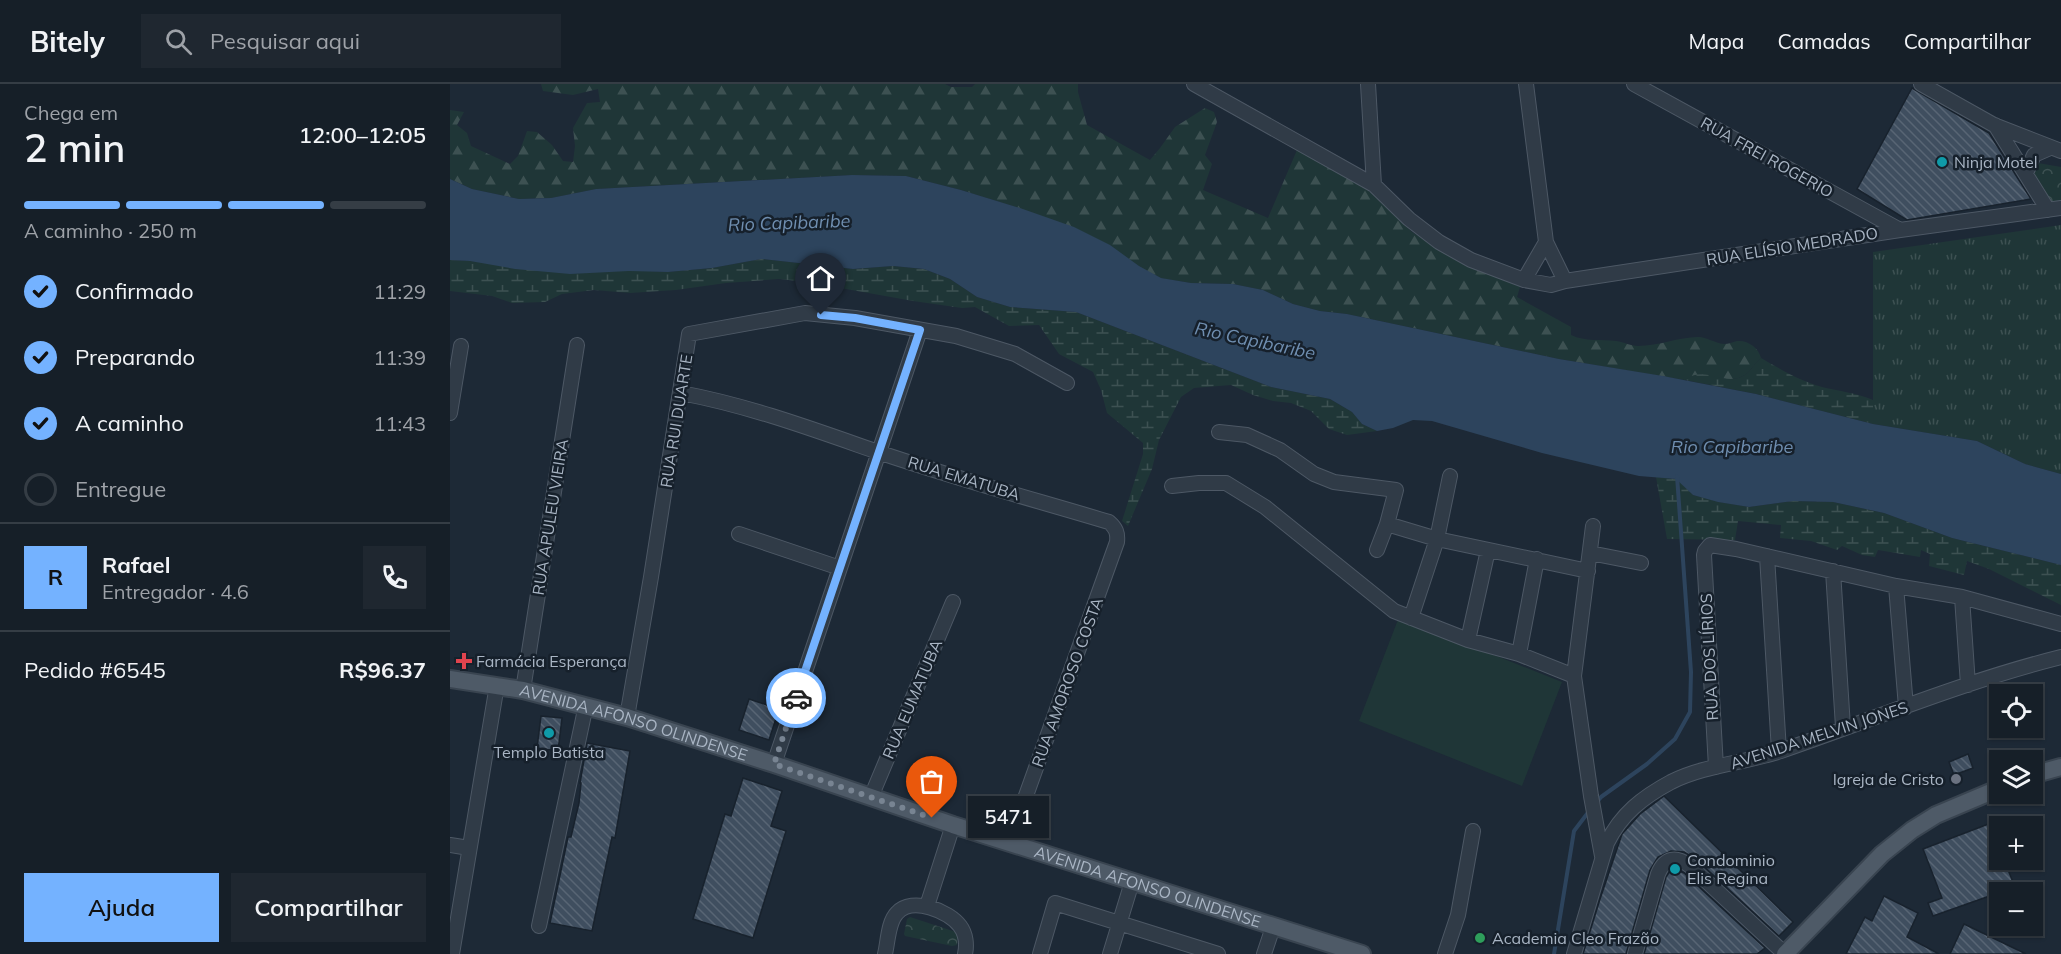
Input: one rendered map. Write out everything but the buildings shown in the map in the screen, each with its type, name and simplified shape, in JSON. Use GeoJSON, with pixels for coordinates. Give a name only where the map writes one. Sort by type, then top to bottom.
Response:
{"type":"FeatureCollection","features":[{"type":"Feature","properties":{"kind":"main road","name":"AVENIDA AFONSO OLINDENSE"},"geometry":{"type":"LineString","coordinates":[[450,679],[522,690],[627,717],[953,825],[1362,954]]}},
{"type":"Feature","properties":{"kind":"main road"},"geometry":{"type":"LineString","coordinates":[[2043,772],[2061,767]]}},
{"type":"Feature","properties":{"kind":"main road"},"geometry":{"type":"LineString","coordinates":[[1785,954],[1882,854],[1912,830],[1936,815],[1989,793]]}},
{"type":"Feature","properties":{"kind":"main road"},"geometry":{"type":"LineString","coordinates":[[1804,954],[1808,929]]}},
{"type":"Feature","properties":{"kind":"street"},"geometry":{"type":"LineString","coordinates":[[1368,84],[1374,185]]}},
{"type":"Feature","properties":{"kind":"street"},"geometry":{"type":"LineString","coordinates":[[1526,84],[1546,242],[1565,281]]}},
{"type":"Feature","properties":{"kind":"street","name":"RUA FREI ROGERIO"},"geometry":{"type":"LineString","coordinates":[[1634,84],[1900,230]]}},
{"type":"Feature","properties":{"kind":"street"},"geometry":{"type":"LineString","coordinates":[[1921,84],[1994,124],[2055,149]]}},
{"type":"Feature","properties":{"kind":"street","name":"RUA ELÍSIO MEDRADO"},"geometry":{"type":"LineString","coordinates":[[1197,85],[1374,185],[1409,219],[1439,243],[1471,260],[1524,280],[1551,285],[1900,230],[2054,209]]}},
{"type":"Feature","properties":{"kind":"street"},"geometry":{"type":"LineString","coordinates":[[1994,124],[2026,173],[2054,209]]}},
{"type":"Feature","properties":{"kind":"street"},"geometry":{"type":"LineString","coordinates":[[2026,173],[2034,155],[2055,149]]}},
{"type":"Feature","properties":{"kind":"street"},"geometry":{"type":"LineString","coordinates":[[1524,280],[1546,242]]}},
{"type":"Feature","properties":{"kind":"street","name":"RUA RUI DUARTE"},"geometry":{"type":"LineString","coordinates":[[627,717],[689,334],[805,313],[855,318],[956,336],[1015,354],[1067,383]]}},
{"type":"Feature","properties":{"kind":"street"},"geometry":{"type":"LineString","coordinates":[[774,764],[920,330]]}},
{"type":"Feature","properties":{"kind":"street","name":"RUA APULEU VIEIRA"},"geometry":{"type":"LineString","coordinates":[[522,690],[577,345]]}},
{"type":"Feature","properties":{"kind":"street"},"geometry":{"type":"LineString","coordinates":[[450,413],[461,346]]}},
{"type":"Feature","properties":{"kind":"street","name":"RUA EMATUBA"},"geometry":{"type":"LineString","coordinates":[[681,393],[724,401],[781,417],[878,452],[1109,522]]}},
{"type":"Feature","properties":{"kind":"street"},"geometry":{"type":"LineString","coordinates":[[1219,432],[1247,435],[1280,450],[1314,474],[1334,482],[1396,490],[1388,524],[1377,550]]}},
{"type":"Feature","properties":{"kind":"street"},"geometry":{"type":"LineString","coordinates":[[1411,618],[1437,539],[1450,476]]}},
{"type":"Feature","properties":{"kind":"street"},"geometry":{"type":"LineString","coordinates":[[1172,486],[1226,483],[1265,507],[1394,611],[1468,640],[1519,654],[1574,676]]}},
{"type":"Feature","properties":{"kind":"street","name":"RUA AMOROSO COSTA"},"geometry":{"type":"LineString","coordinates":[[1009,843],[1117,542],[1116,530],[1109,522]]}},
{"type":"Feature","properties":{"kind":"street"},"geometry":{"type":"LineString","coordinates":[[1388,524],[1437,539],[1588,571]]}},
{"type":"Feature","properties":{"kind":"street"},"geometry":{"type":"LineString","coordinates":[[1593,526],[1574,676],[1602,857]]}},
{"type":"Feature","properties":{"kind":"street"},"geometry":{"type":"LineString","coordinates":[[739,534],[840,568]]}},
{"type":"Feature","properties":{"kind":"street","name":"RUA DOS LÍRIOS"},"geometry":{"type":"LineString","coordinates":[[1716,767],[1704,555],[1707,547],[1714,545],[1767,556]]}},
{"type":"Feature","properties":{"kind":"street"},"geometry":{"type":"LineString","coordinates":[[1468,640],[1488,550]]}},
{"type":"Feature","properties":{"kind":"street"},"geometry":{"type":"LineString","coordinates":[[1590,553],[1641,563]]}},
{"type":"Feature","properties":{"kind":"street"},"geometry":{"type":"LineString","coordinates":[[1779,751],[1767,556],[1896,586],[1962,597],[2061,624]]}},
{"type":"Feature","properties":{"kind":"street"},"geometry":{"type":"LineString","coordinates":[[1519,654],[1537,559]]}},
{"type":"Feature","properties":{"kind":"street"},"geometry":{"type":"LineString","coordinates":[[1833,571],[1842,727]]}},
{"type":"Feature","properties":{"kind":"street"},"geometry":{"type":"LineString","coordinates":[[1896,586],[1906,707]]}},
{"type":"Feature","properties":{"kind":"street"},"geometry":{"type":"LineString","coordinates":[[1962,597],[1968,685]]}},
{"type":"Feature","properties":{"kind":"street","name":"RUA EUMATUBA"},"geometry":{"type":"LineString","coordinates":[[870,797],[953,602]]}},
{"type":"Feature","properties":{"kind":"street","name":"AVENIDA MELVIN JONES"},"geometry":{"type":"LineString","coordinates":[[1574,954],[1602,857],[1614,829],[1629,810],[1650,794],[1673,781],[1779,751],[1842,727],[2000,674],[2061,657]]}},
{"type":"Feature","properties":{"kind":"street"},"geometry":{"type":"LineString","coordinates":[[452,954],[497,686]]}},
{"type":"Feature","properties":{"kind":"street"},"geometry":{"type":"LineString","coordinates":[[539,926],[586,705]]}},
{"type":"Feature","properties":{"kind":"street"},"geometry":{"type":"LineString","coordinates":[[927,906],[953,825]]}},
{"type":"Feature","properties":{"kind":"street"},"geometry":{"type":"LineString","coordinates":[[1445,954],[1458,915],[1473,831]]}},
{"type":"Feature","properties":{"kind":"street"},"geometry":{"type":"LineString","coordinates":[[450,845],[469,848]]}},
{"type":"Feature","properties":{"kind":"street"},"geometry":{"type":"LineString","coordinates":[[1635,954],[1661,866],[1674,859],[1682,860],[1690,866],[1785,954]]}},
{"type":"Feature","properties":{"kind":"street"},"geometry":{"type":"LineString","coordinates":[[1110,954],[1132,882]]}},
{"type":"Feature","properties":{"kind":"street"},"geometry":{"type":"LineString","coordinates":[[1040,954],[1055,903],[1218,954]]}},
{"type":"Feature","properties":{"kind":"street"},"geometry":{"type":"LineString","coordinates":[[885,954],[896,914],[904,907],[914,905],[927,906],[956,921],[965,938],[965,954]]}},
{"type":"Feature","properties":{"kind":"street"},"geometry":{"type":"LineString","coordinates":[[1264,954],[1274,927]]}},
{"type":"Feature","properties":{"kind":"green space"},"geometry":{"type":"Polygon","coordinates":[[[541,84],[945,84],[951,87],[972,87],[975,84],[1078,84],[1087,125],[1150,160],[1175,127],[1205,108],[1214,112],[1217,122],[1205,155],[1212,164],[1203,190],[1268,218],[1297,150],[1369,191],[1412,232],[1449,255],[1520,287],[1517,297],[1571,327],[1571,335],[1582,339],[1616,341],[1638,346],[1698,337],[1724,344],[1741,341],[1755,348],[1761,358],[1741,377],[1727,379],[1699,375],[1685,380],[1559,359],[1347,314],[1320,311],[1293,304],[1263,290],[1233,284],[1191,283],[1160,278],[1019,208],[906,176],[852,175],[596,189],[551,198],[519,199],[472,189],[450,179],[450,110],[464,112],[457,125],[467,133],[471,146],[510,164],[518,156],[527,131],[537,132],[552,145],[563,161],[573,162],[575,146],[573,128],[587,103],[600,102],[598,89],[573,95],[543,91],[541,84]]]}},
{"type":"Feature","properties":{"kind":"green space"},"geometry":{"type":"Polygon","coordinates":[[[2038,163],[2061,167],[2061,204],[2051,205],[2033,180],[2032,170],[2038,163]]]}},
{"type":"Feature","properties":{"kind":"green space"},"geometry":{"type":"Polygon","coordinates":[[[2061,225],[2061,474],[2025,464],[1977,441],[1873,424],[1873,252],[2061,225]]]}},
{"type":"Feature","properties":{"kind":"green space"},"geometry":{"type":"Polygon","coordinates":[[[761,259],[853,269],[893,266],[924,269],[950,279],[977,297],[1010,307],[1076,312],[1271,387],[1330,399],[1352,412],[1362,424],[1377,431],[1347,435],[1329,429],[1311,411],[1291,403],[1253,395],[1231,385],[1194,388],[1181,397],[1159,440],[1152,469],[1128,526],[1122,521],[1143,454],[1143,443],[1107,413],[1093,372],[1059,354],[1039,325],[1009,326],[975,307],[962,308],[913,301],[779,279],[630,293],[594,290],[562,294],[545,302],[512,303],[492,296],[450,291],[450,260],[668,272],[712,268],[761,259]]]}},
{"type":"Feature","properties":{"kind":"green space"},"geometry":{"type":"Polygon","coordinates":[[[1761,358],[1790,374],[1822,387],[1873,400],[1873,424],[1756,394],[1685,380],[1699,374],[1727,379],[1741,377],[1761,358]]]}},
{"type":"Feature","properties":{"kind":"green space"},"geometry":{"type":"Polygon","coordinates":[[[1656,477],[1677,479],[1693,495],[1749,507],[1793,501],[1833,502],[1884,513],[1952,538],[2061,565],[2061,605],[1989,569],[1967,561],[1964,575],[1929,566],[1930,554],[1921,550],[1920,557],[1878,550],[1875,557],[1862,555],[1842,546],[1837,550],[1811,541],[1780,538],[1781,525],[1738,521],[1735,540],[1667,539],[1656,477]]]}},
{"type":"Feature","properties":{"kind":"green space"},"geometry":{"type":"Polygon","coordinates":[[[1399,617],[1562,682],[1522,786],[1359,721],[1399,617]]]}},
{"type":"Feature","properties":{"kind":"green space"},"geometry":{"type":"Polygon","coordinates":[[[910,917],[956,932],[957,945],[952,946],[905,936],[907,919],[910,917]]]}},
{"type":"Feature","properties":{"kind":"water","name":"Rio Capibaribe"},"geometry":{"type":"Polygon","coordinates":[[[852,175],[906,176],[1020,208],[1074,227],[1110,245],[1139,266],[1161,278],[1191,283],[1233,284],[1263,290],[1293,304],[1320,311],[1347,314],[1559,359],[1756,394],[1873,424],[1977,441],[2025,464],[2061,474],[2061,565],[1952,538],[1884,513],[1833,502],[1793,501],[1749,507],[1718,502],[1693,495],[1676,479],[1639,476],[1542,453],[1432,421],[1413,420],[1393,428],[1377,431],[1362,424],[1352,412],[1330,399],[1271,387],[1076,312],[1010,307],[977,297],[950,279],[924,269],[893,266],[853,269],[761,259],[712,268],[668,272],[570,274],[450,260],[450,179],[472,189],[519,199],[551,198],[596,189],[852,175]]]}},
{"type":"Feature","properties":{"kind":"waterway"},"geometry":{"type":"LineString","coordinates":[[1597,802],[1647,764],[1675,739],[1690,712],[1691,672],[1677,476]]}},
{"type":"Feature","properties":{"kind":"waterway"},"geometry":{"type":"LineString","coordinates":[[1554,954],[1574,831],[1590,810]]}},
{"type":"Feature","properties":{"kind":"way so far"},"geometry":{"type":"LineString","coordinates":[[796,698],[774,764],[932,818]]}},
{"type":"Feature","properties":{"kind":"place","name":"Ninja Motel"},"geometry":{"type":"Point","coordinates":[1942,162]}},
{"type":"Feature","properties":{"kind":"place","name":"Farmácia Esperança"},"geometry":{"type":"Point","coordinates":[464,661]}},
{"type":"Feature","properties":{"kind":"place","name":"Templo Batista"},"geometry":{"type":"Point","coordinates":[549,733]}},
{"type":"Feature","properties":{"kind":"place","name":"Igreja de Cristo"},"geometry":{"type":"Point","coordinates":[1956,779]}},
{"type":"Feature","properties":{"kind":"place","name":"5471"},"geometry":{"type":"Point","coordinates":[932,818]}},
{"type":"Feature","properties":{"kind":"place","name":"Condominio Elis Regina"},"geometry":{"type":"Point","coordinates":[1675,869]}},
{"type":"Feature","properties":{"kind":"place","name":"Academia Cleo Frazão"},"geometry":{"type":"Point","coordinates":[1480,938]}},
{"type":"Feature","properties":{"kind":"route"},"geometry":{"type":"LineString","coordinates":[[796,698],[920,330],[855,318],[821,315]]}}]}
